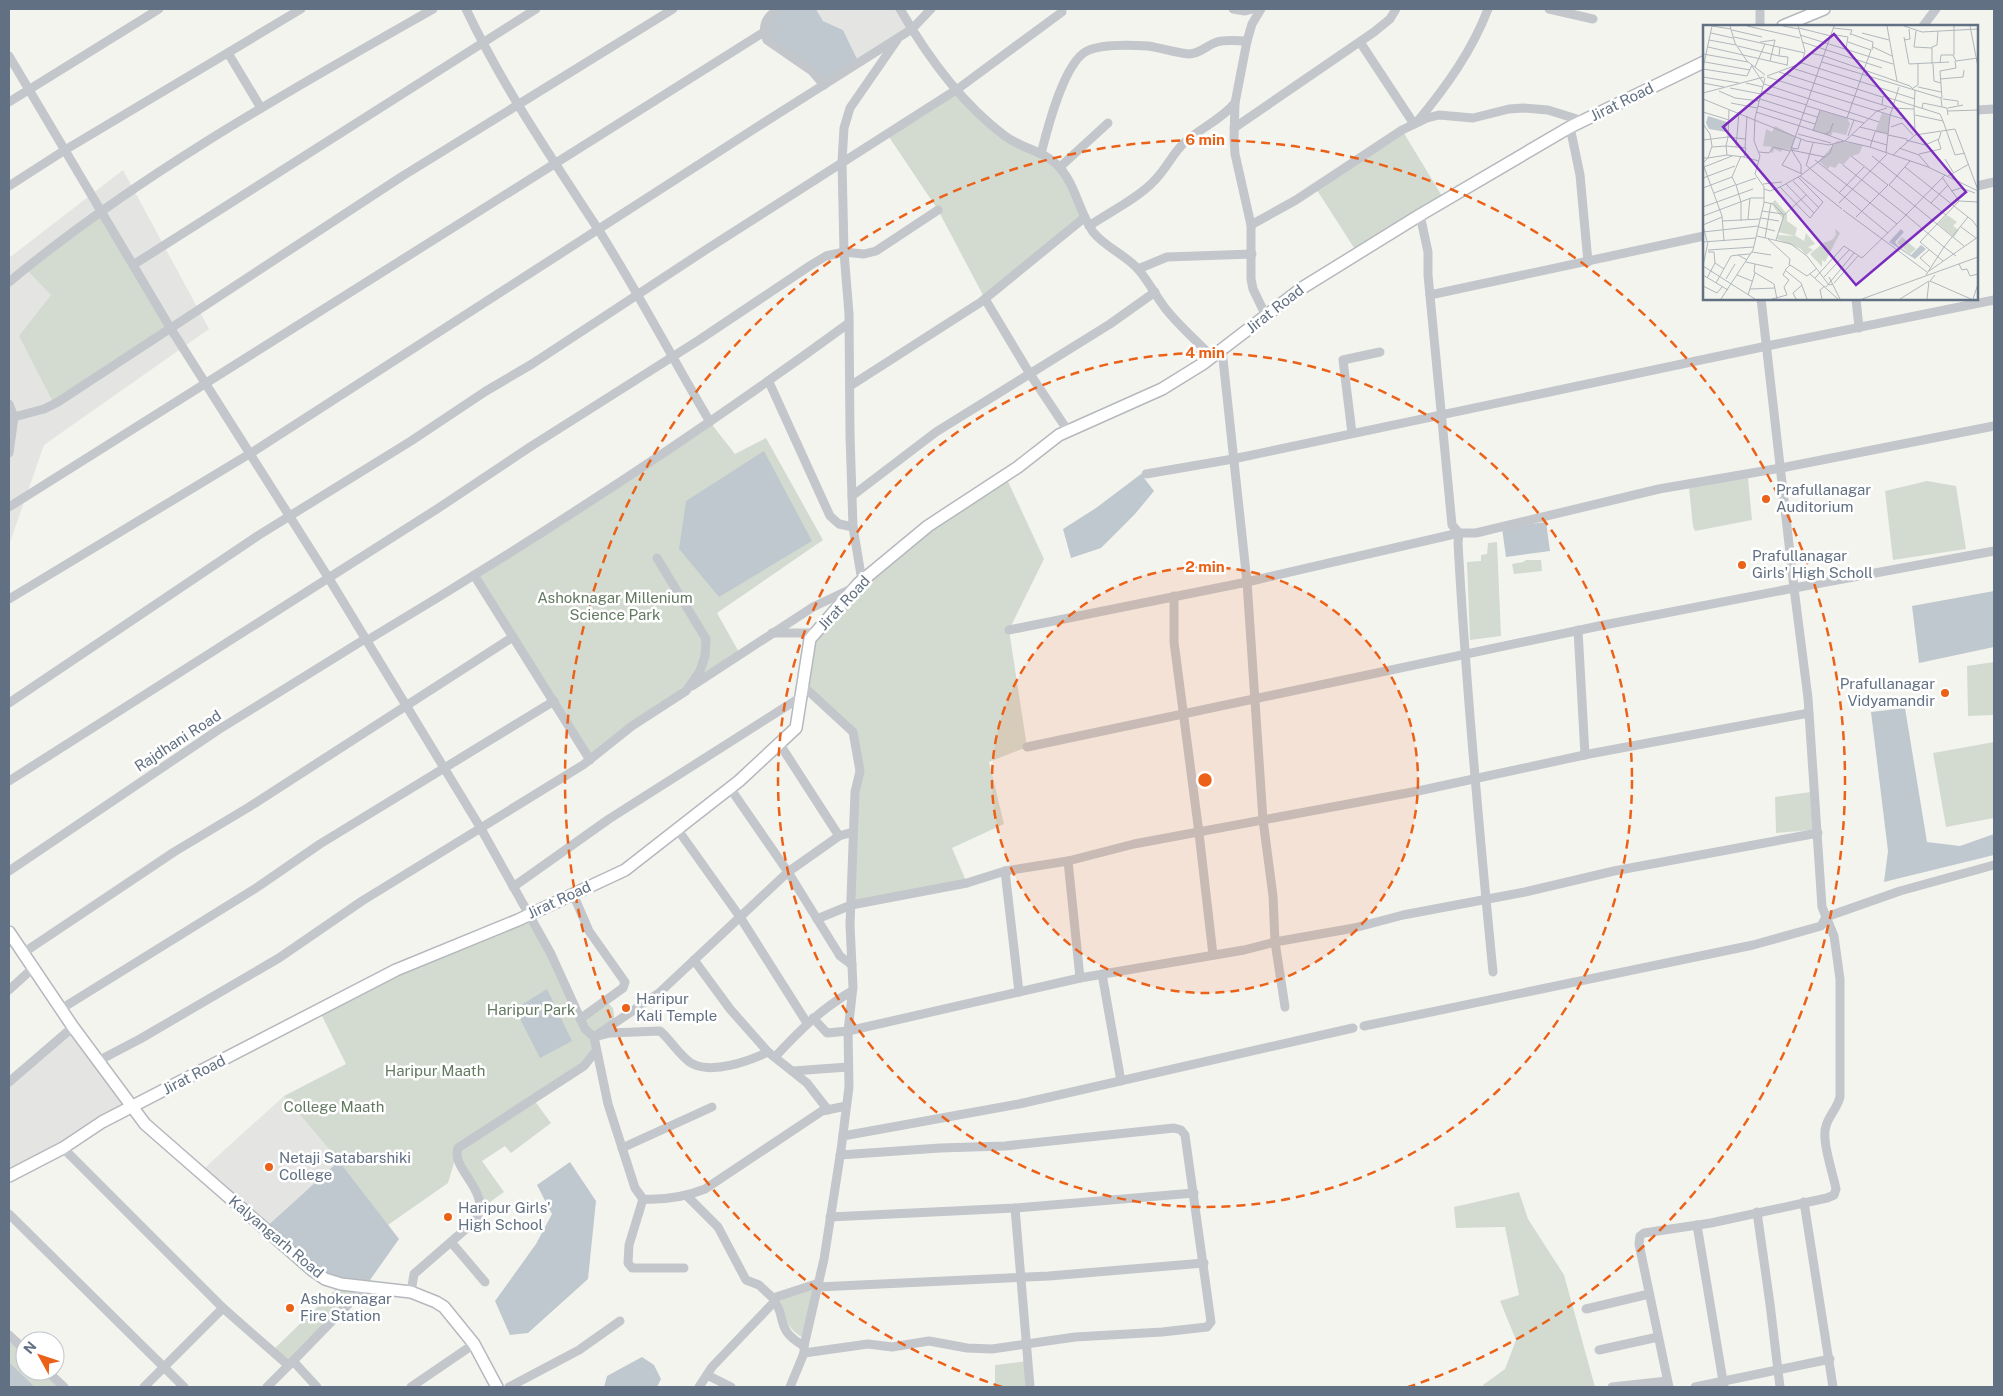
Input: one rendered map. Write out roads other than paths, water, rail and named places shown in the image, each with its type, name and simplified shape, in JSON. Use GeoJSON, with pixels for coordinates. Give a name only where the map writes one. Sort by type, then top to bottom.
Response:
{"type":"FeatureCollection","features":[{"type":"Feature","properties":{"kind":"main road"},"geometry":{"type":"LineString","coordinates":[[1785,25],[1824,9]]}},
{"type":"Feature","properties":{"kind":"main road","name":"Jirat Road"},"geometry":{"type":"LineString","coordinates":[[9,1176],[63,1148],[102,1122],[396,970],[529,915],[625,870],[730,788],[796,728],[810,639],[859,584],[928,526],[1018,467],[1059,435],[1162,389],[1222,350],[1302,288],[1420,216],[1570,127],[1703,62]]}},
{"type":"Feature","properties":{"kind":"main road","name":"Kalyangarh Road"},"geometry":{"type":"LineString","coordinates":[[9,932],[73,1027],[131,1107],[154,1133],[312,1270],[325,1278],[341,1284],[411,1292],[444,1307],[474,1344],[497,1387]]}},
{"type":"Feature","properties":{"kind":"street"},"geometry":{"type":"LineString","coordinates":[[9,102],[159,9]]}},
{"type":"Feature","properties":{"kind":"street"},"geometry":{"type":"LineString","coordinates":[[9,186],[64,150],[301,9]]}},
{"type":"Feature","properties":{"kind":"street"},"geometry":{"type":"LineString","coordinates":[[9,282],[100,212],[195,148],[433,9]]}},
{"type":"Feature","properties":{"kind":"street"},"geometry":{"type":"LineString","coordinates":[[466,9],[482,43],[517,104],[638,294],[672,358],[710,422]]}},
{"type":"Feature","properties":{"kind":"street"},"geometry":{"type":"LineString","coordinates":[[132,265],[536,9]]}},
{"type":"Feature","properties":{"kind":"street"},"geometry":{"type":"LineString","coordinates":[[14,417],[44,409],[58,402],[393,182],[673,9]]}},
{"type":"Feature","properties":{"kind":"street"},"geometry":{"type":"LineString","coordinates":[[779,9],[768,12],[764,32],[767,40],[812,71],[824,85]]}},
{"type":"Feature","properties":{"kind":"street"},"geometry":{"type":"LineString","coordinates":[[900,9],[912,30],[955,90],[974,110],[1003,135],[1041,154],[1060,168],[1087,222],[1105,244],[1138,269],[1175,319],[1212,357]]}},
{"type":"Feature","properties":{"kind":"street"},"geometry":{"type":"LineString","coordinates":[[9,599],[251,454],[912,30],[931,9]]}},
{"type":"Feature","properties":{"kind":"street"},"geometry":{"type":"LineString","coordinates":[[1233,9],[1245,11],[1253,9]]}},
{"type":"Feature","properties":{"kind":"street"},"geometry":{"type":"LineString","coordinates":[[1261,9],[1252,24],[1247,41],[1235,103],[1234,128],[1235,154],[1251,225],[1251,279],[1266,316]]}},
{"type":"Feature","properties":{"kind":"street"},"geometry":{"type":"LineString","coordinates":[[1234,128],[1360,42],[1390,19],[1396,9]]}},
{"type":"Feature","properties":{"kind":"street"},"geometry":{"type":"LineString","coordinates":[[1416,123],[1468,54],[1488,9]]}},
{"type":"Feature","properties":{"kind":"street"},"geometry":{"type":"LineString","coordinates":[[1549,9],[1593,19]]}},
{"type":"Feature","properties":{"kind":"street"},"geometry":{"type":"LineString","coordinates":[[1760,9],[1760,25]]}},
{"type":"Feature","properties":{"kind":"street"},"geometry":{"type":"LineString","coordinates":[[1924,25],[1936,9]]}},
{"type":"Feature","properties":{"kind":"street"},"geometry":{"type":"LineString","coordinates":[[9,703],[290,515],[532,364],[955,90],[1008,54],[1062,12]]}},
{"type":"Feature","properties":{"kind":"street"},"geometry":{"type":"LineString","coordinates":[[9,507],[764,32]]}},
{"type":"Feature","properties":{"kind":"street"},"geometry":{"type":"LineString","coordinates":[[98,1061],[140,1039],[279,958],[362,900],[480,827],[531,798],[590,760],[632,726],[771,633],[824,600],[859,584],[853,527],[849,323],[844,252],[842,162],[844,128],[850,108],[900,37]]}},
{"type":"Feature","properties":{"kind":"street"},"geometry":{"type":"LineString","coordinates":[[1041,154],[1058,95],[1073,66],[1085,52],[1105,47],[1133,46],[1193,54],[1217,42],[1247,41]]}},
{"type":"Feature","properties":{"kind":"street"},"geometry":{"type":"LineString","coordinates":[[1360,42],[1416,123]]}},
{"type":"Feature","properties":{"kind":"street"},"geometry":{"type":"LineString","coordinates":[[228,53],[261,108]]}},
{"type":"Feature","properties":{"kind":"street"},"geometry":{"type":"LineString","coordinates":[[9,56],[171,329],[290,515],[480,827],[551,954],[585,1029],[594,1037],[608,1104],[635,1188],[643,1199],[655,1200],[672,1196],[687,1196],[704,1189],[822,1111],[846,1106]]}},
{"type":"Feature","properties":{"kind":"street"},"geometry":{"type":"LineString","coordinates":[[850,386],[985,298],[1087,222],[1151,185],[1165,170],[1184,142],[1222,118],[1235,103]]}},
{"type":"Feature","properties":{"kind":"street"},"geometry":{"type":"LineString","coordinates":[[1251,225],[1280,210],[1416,123],[1439,115],[1473,118],[1509,109],[1523,108],[1548,110],[1583,121]]}},
{"type":"Feature","properties":{"kind":"street"},"geometry":{"type":"LineString","coordinates":[[1978,110],[1994,109]]}},
{"type":"Feature","properties":{"kind":"street"},"geometry":{"type":"LineString","coordinates":[[1060,168],[1108,123]]}},
{"type":"Feature","properties":{"kind":"street"},"geometry":{"type":"LineString","coordinates":[[1570,127],[1580,175],[1588,262]]}},
{"type":"Feature","properties":{"kind":"street"},"geometry":{"type":"LineString","coordinates":[[1978,186],[1994,182]]}},
{"type":"Feature","properties":{"kind":"street"},"geometry":{"type":"LineString","coordinates":[[9,781],[672,358],[810,265],[826,256],[844,252],[864,254],[876,251],[938,210]]}},
{"type":"Feature","properties":{"kind":"street"},"geometry":{"type":"LineString","coordinates":[[1420,216],[1428,252],[1430,295],[1452,525],[1459,533],[1458,543],[1468,707],[1493,972]]}},
{"type":"Feature","properties":{"kind":"street"},"geometry":{"type":"LineString","coordinates":[[1430,295],[1703,236]]}},
{"type":"Feature","properties":{"kind":"street"},"geometry":{"type":"LineString","coordinates":[[1138,269],[1167,257],[1252,254]]}},
{"type":"Feature","properties":{"kind":"street"},"geometry":{"type":"LineString","coordinates":[[852,496],[936,432],[1110,324],[1154,292]]}},
{"type":"Feature","properties":{"kind":"street"},"geometry":{"type":"LineString","coordinates":[[985,298],[1030,374],[1068,431]]}},
{"type":"Feature","properties":{"kind":"street"},"geometry":{"type":"LineString","coordinates":[[1612,1387],[1668,1384],[1639,1244],[1640,1236],[1644,1233],[1697,1225],[1827,1198],[1834,1195],[1836,1189],[1825,1136],[1826,1124],[1838,1106],[1840,1097],[1840,979],[1834,936],[1822,907],[1809,713],[1761,300]]}},
{"type":"Feature","properties":{"kind":"street"},"geometry":{"type":"LineString","coordinates":[[1856,300],[1859,328]]}},
{"type":"Feature","properties":{"kind":"street"},"geometry":{"type":"LineString","coordinates":[[1146,474],[1233,458],[1994,300]]}},
{"type":"Feature","properties":{"kind":"street","name":"Rajdhani Road"},"geometry":{"type":"LineString","coordinates":[[9,871],[218,730],[474,575],[612,488],[769,382],[849,323]]}},
{"type":"Feature","properties":{"kind":"street"},"geometry":{"type":"LineString","coordinates":[[1222,350],[1246,582],[1256,698],[1263,820],[1273,896],[1275,942],[1285,1007]]}},
{"type":"Feature","properties":{"kind":"street"},"geometry":{"type":"LineString","coordinates":[[1352,433],[1343,360],[1380,352]]}},
{"type":"Feature","properties":{"kind":"street"},"geometry":{"type":"LineString","coordinates":[[769,382],[830,516],[839,524],[853,527]]}},
{"type":"Feature","properties":{"kind":"street"},"geometry":{"type":"LineString","coordinates":[[9,404],[14,417],[9,452]]}},
{"type":"Feature","properties":{"kind":"street"},"geometry":{"type":"LineString","coordinates":[[1009,630],[1246,582],[1459,533],[1476,533],[1659,489],[1781,468],[1994,426]]}},
{"type":"Feature","properties":{"kind":"street"},"geometry":{"type":"LineString","coordinates":[[1027,747],[1578,630],[1994,551]]}},
{"type":"Feature","properties":{"kind":"street"},"geometry":{"type":"LineString","coordinates":[[657,558],[706,639],[705,656],[700,671],[686,691]]}},
{"type":"Feature","properties":{"kind":"street"},"geometry":{"type":"LineString","coordinates":[[474,575],[590,760]]}},
{"type":"Feature","properties":{"kind":"street"},"geometry":{"type":"LineString","coordinates":[[1174,596],[1174,642],[1213,955]]}},
{"type":"Feature","properties":{"kind":"street"},"geometry":{"type":"LineString","coordinates":[[1578,630],[1585,755]]}},
{"type":"Feature","properties":{"kind":"street"},"geometry":{"type":"LineString","coordinates":[[771,633],[815,633]]}},
{"type":"Feature","properties":{"kind":"street"},"geometry":{"type":"LineString","coordinates":[[23,953],[174,852],[249,807],[513,637]]}},
{"type":"Feature","properties":{"kind":"street"},"geometry":{"type":"LineString","coordinates":[[513,886],[609,819],[802,691],[853,732],[860,772],[855,792],[850,905],[852,991],[848,1031],[846,1106],[843,1136],[819,1285],[804,1350],[790,1387]]}},
{"type":"Feature","properties":{"kind":"street"},"geometry":{"type":"LineString","coordinates":[[61,1009],[256,888],[320,844],[554,701]]}},
{"type":"Feature","properties":{"kind":"street"},"geometry":{"type":"LineString","coordinates":[[817,919],[850,905],[967,882],[1005,871],[1068,861],[1134,844],[1199,833],[1585,755],[1809,713]]}},
{"type":"Feature","properties":{"kind":"street"},"geometry":{"type":"LineString","coordinates":[[779,743],[839,836]]}},
{"type":"Feature","properties":{"kind":"street"},"geometry":{"type":"LineString","coordinates":[[730,788],[788,872],[840,956],[852,965]]}},
{"type":"Feature","properties":{"kind":"street"},"geometry":{"type":"LineString","coordinates":[[678,830],[740,917],[810,1021],[827,1033],[848,1031],[1080,978],[1244,950],[1275,942],[1354,928],[1404,915],[1486,900],[1614,870],[1818,833]]}},
{"type":"Feature","properties":{"kind":"street"},"geometry":{"type":"LineString","coordinates":[[594,1037],[659,993],[788,872],[839,836],[854,832]]}},
{"type":"Feature","properties":{"kind":"street"},"geometry":{"type":"LineString","coordinates":[[1068,861],[1080,978]]}},
{"type":"Feature","properties":{"kind":"street"},"geometry":{"type":"LineString","coordinates":[[1364,1026],[1752,945],[1821,926],[1826,917],[1900,891],[1994,865]]}},
{"type":"Feature","properties":{"kind":"street"},"geometry":{"type":"LineString","coordinates":[[1005,871],[1019,992]]}},
{"type":"Feature","properties":{"kind":"street"},"geometry":{"type":"LineString","coordinates":[[573,894],[589,931],[625,982],[623,988],[580,1019]]}},
{"type":"Feature","properties":{"kind":"street"},"geometry":{"type":"LineString","coordinates":[[694,960],[730,1009],[771,1054],[807,1082],[828,1110]]}},
{"type":"Feature","properties":{"kind":"street"},"geometry":{"type":"LineString","coordinates":[[9,990],[33,968]]}},
{"type":"Feature","properties":{"kind":"street"},"geometry":{"type":"LineString","coordinates":[[1102,974],[1122,1081]]}},
{"type":"Feature","properties":{"kind":"street"},"geometry":{"type":"LineString","coordinates":[[594,1037],[610,1033],[660,1031],[692,1064],[716,1068],[771,1054],[830,1004],[852,991]]}},
{"type":"Feature","properties":{"kind":"street"},"geometry":{"type":"LineString","coordinates":[[9,1082],[73,1027]]}},
{"type":"Feature","properties":{"kind":"street"},"geometry":{"type":"LineString","coordinates":[[843,1136],[1019,1104],[1353,1028]]}},
{"type":"Feature","properties":{"kind":"street"},"geometry":{"type":"LineString","coordinates":[[411,1292],[414,1274],[475,1221],[480,1209],[477,1195],[457,1158],[458,1148],[584,1066],[596,1051]]}},
{"type":"Feature","properties":{"kind":"street"},"geometry":{"type":"LineString","coordinates":[[793,1072],[848,1066]]}},
{"type":"Feature","properties":{"kind":"street"},"geometry":{"type":"LineString","coordinates":[[622,1148],[712,1107]]}},
{"type":"Feature","properties":{"kind":"street"},"geometry":{"type":"LineString","coordinates":[[687,1196],[718,1227],[746,1280],[759,1284],[774,1299],[782,1325],[794,1341],[804,1350],[868,1344],[892,1346],[929,1341],[967,1348],[992,1350],[1027,1343],[1076,1337],[1162,1332],[1207,1327],[1211,1322],[1194,1192],[1185,1135],[1181,1130],[1174,1128],[1005,1146],[940,1148],[840,1155]]}},
{"type":"Feature","properties":{"kind":"street"},"geometry":{"type":"LineString","coordinates":[[63,1148],[223,1308],[291,1363],[317,1387]]}},
{"type":"Feature","properties":{"kind":"street"},"geometry":{"type":"LineString","coordinates":[[830,1217],[1016,1208],[1194,1192]]}},
{"type":"Feature","properties":{"kind":"street"},"geometry":{"type":"LineString","coordinates":[[643,1199],[629,1245],[628,1264],[632,1268],[684,1268]]}},
{"type":"Feature","properties":{"kind":"street"},"geometry":{"type":"LineString","coordinates":[[1804,1202],[1834,1387]]}},
{"type":"Feature","properties":{"kind":"street"},"geometry":{"type":"LineString","coordinates":[[1016,1208],[1030,1387]]}},
{"type":"Feature","properties":{"kind":"street"},"geometry":{"type":"LineString","coordinates":[[1757,1212],[1780,1387]]}},
{"type":"Feature","properties":{"kind":"street"},"geometry":{"type":"LineString","coordinates":[[9,1214],[184,1387]]}},
{"type":"Feature","properties":{"kind":"street"},"geometry":{"type":"LineString","coordinates":[[1697,1225],[1724,1384]]}},
{"type":"Feature","properties":{"kind":"street"},"geometry":{"type":"LineString","coordinates":[[451,1242],[485,1282]]}},
{"type":"Feature","properties":{"kind":"street"},"geometry":{"type":"LineString","coordinates":[[699,1387],[707,1375],[774,1299],[819,1285],[1022,1278],[1204,1263]]}},
{"type":"Feature","properties":{"kind":"street"},"geometry":{"type":"LineString","coordinates":[[267,1387],[365,1287]]}},
{"type":"Feature","properties":{"kind":"street"},"geometry":{"type":"LineString","coordinates":[[1586,1309],[1649,1294]]}},
{"type":"Feature","properties":{"kind":"street"},"geometry":{"type":"LineString","coordinates":[[144,1387],[223,1308]]}},
{"type":"Feature","properties":{"kind":"street"},"geometry":{"type":"LineString","coordinates":[[509,1387],[579,1350],[620,1321]]}},
{"type":"Feature","properties":{"kind":"street"},"geometry":{"type":"LineString","coordinates":[[1599,1350],[1658,1337]]}},
{"type":"Feature","properties":{"kind":"street"},"geometry":{"type":"LineString","coordinates":[[411,1387],[474,1344]]}},
{"type":"Feature","properties":{"kind":"street"},"geometry":{"type":"LineString","coordinates":[[1696,1387],[1724,1384],[1777,1370],[1830,1360]]}},
{"type":"Feature","properties":{"kind":"street"},"geometry":{"type":"LineString","coordinates":[[707,1375],[731,1387]]}},
{"type":"Feature","properties":{"kind":"place","name":"Prafullanagar Auditorium"},"geometry":{"type":"Point","coordinates":[1766,499]}},
{"type":"Feature","properties":{"kind":"place","name":"Prafullanagar Girls' High Scholl"},"geometry":{"type":"Point","coordinates":[1742,565]}},
{"type":"Feature","properties":{"kind":"place","name":"Prafullanagar Vidyamandir"},"geometry":{"type":"Point","coordinates":[1945,693]}},
{"type":"Feature","properties":{"kind":"place","name":"Haripur Kali Temple"},"geometry":{"type":"Point","coordinates":[626,1008]}},
{"type":"Feature","properties":{"kind":"place","name":"Netaji Satabarshiki College"},"geometry":{"type":"Point","coordinates":[269,1167]}},
{"type":"Feature","properties":{"kind":"place","name":"Haripur Girls' High School"},"geometry":{"type":"Point","coordinates":[448,1217]}},
{"type":"Feature","properties":{"kind":"place","name":"Ashokenagar Fire Station"},"geometry":{"type":"Point","coordinates":[290,1308]}},
{"type":"Feature","properties":{"kind":"park label","name":"Ashoknagar Millenium Science Park"},"geometry":{"type":"Point","coordinates":[615,606]}},
{"type":"Feature","properties":{"kind":"park label","name":"Haripur Park"},"geometry":{"type":"Point","coordinates":[531,1010]}},
{"type":"Feature","properties":{"kind":"park label","name":"Haripur Maath"},"geometry":{"type":"Point","coordinates":[435,1071]}},
{"type":"Feature","properties":{"kind":"park label","name":"College Maath"},"geometry":{"type":"Point","coordinates":[334,1107]}}]}
